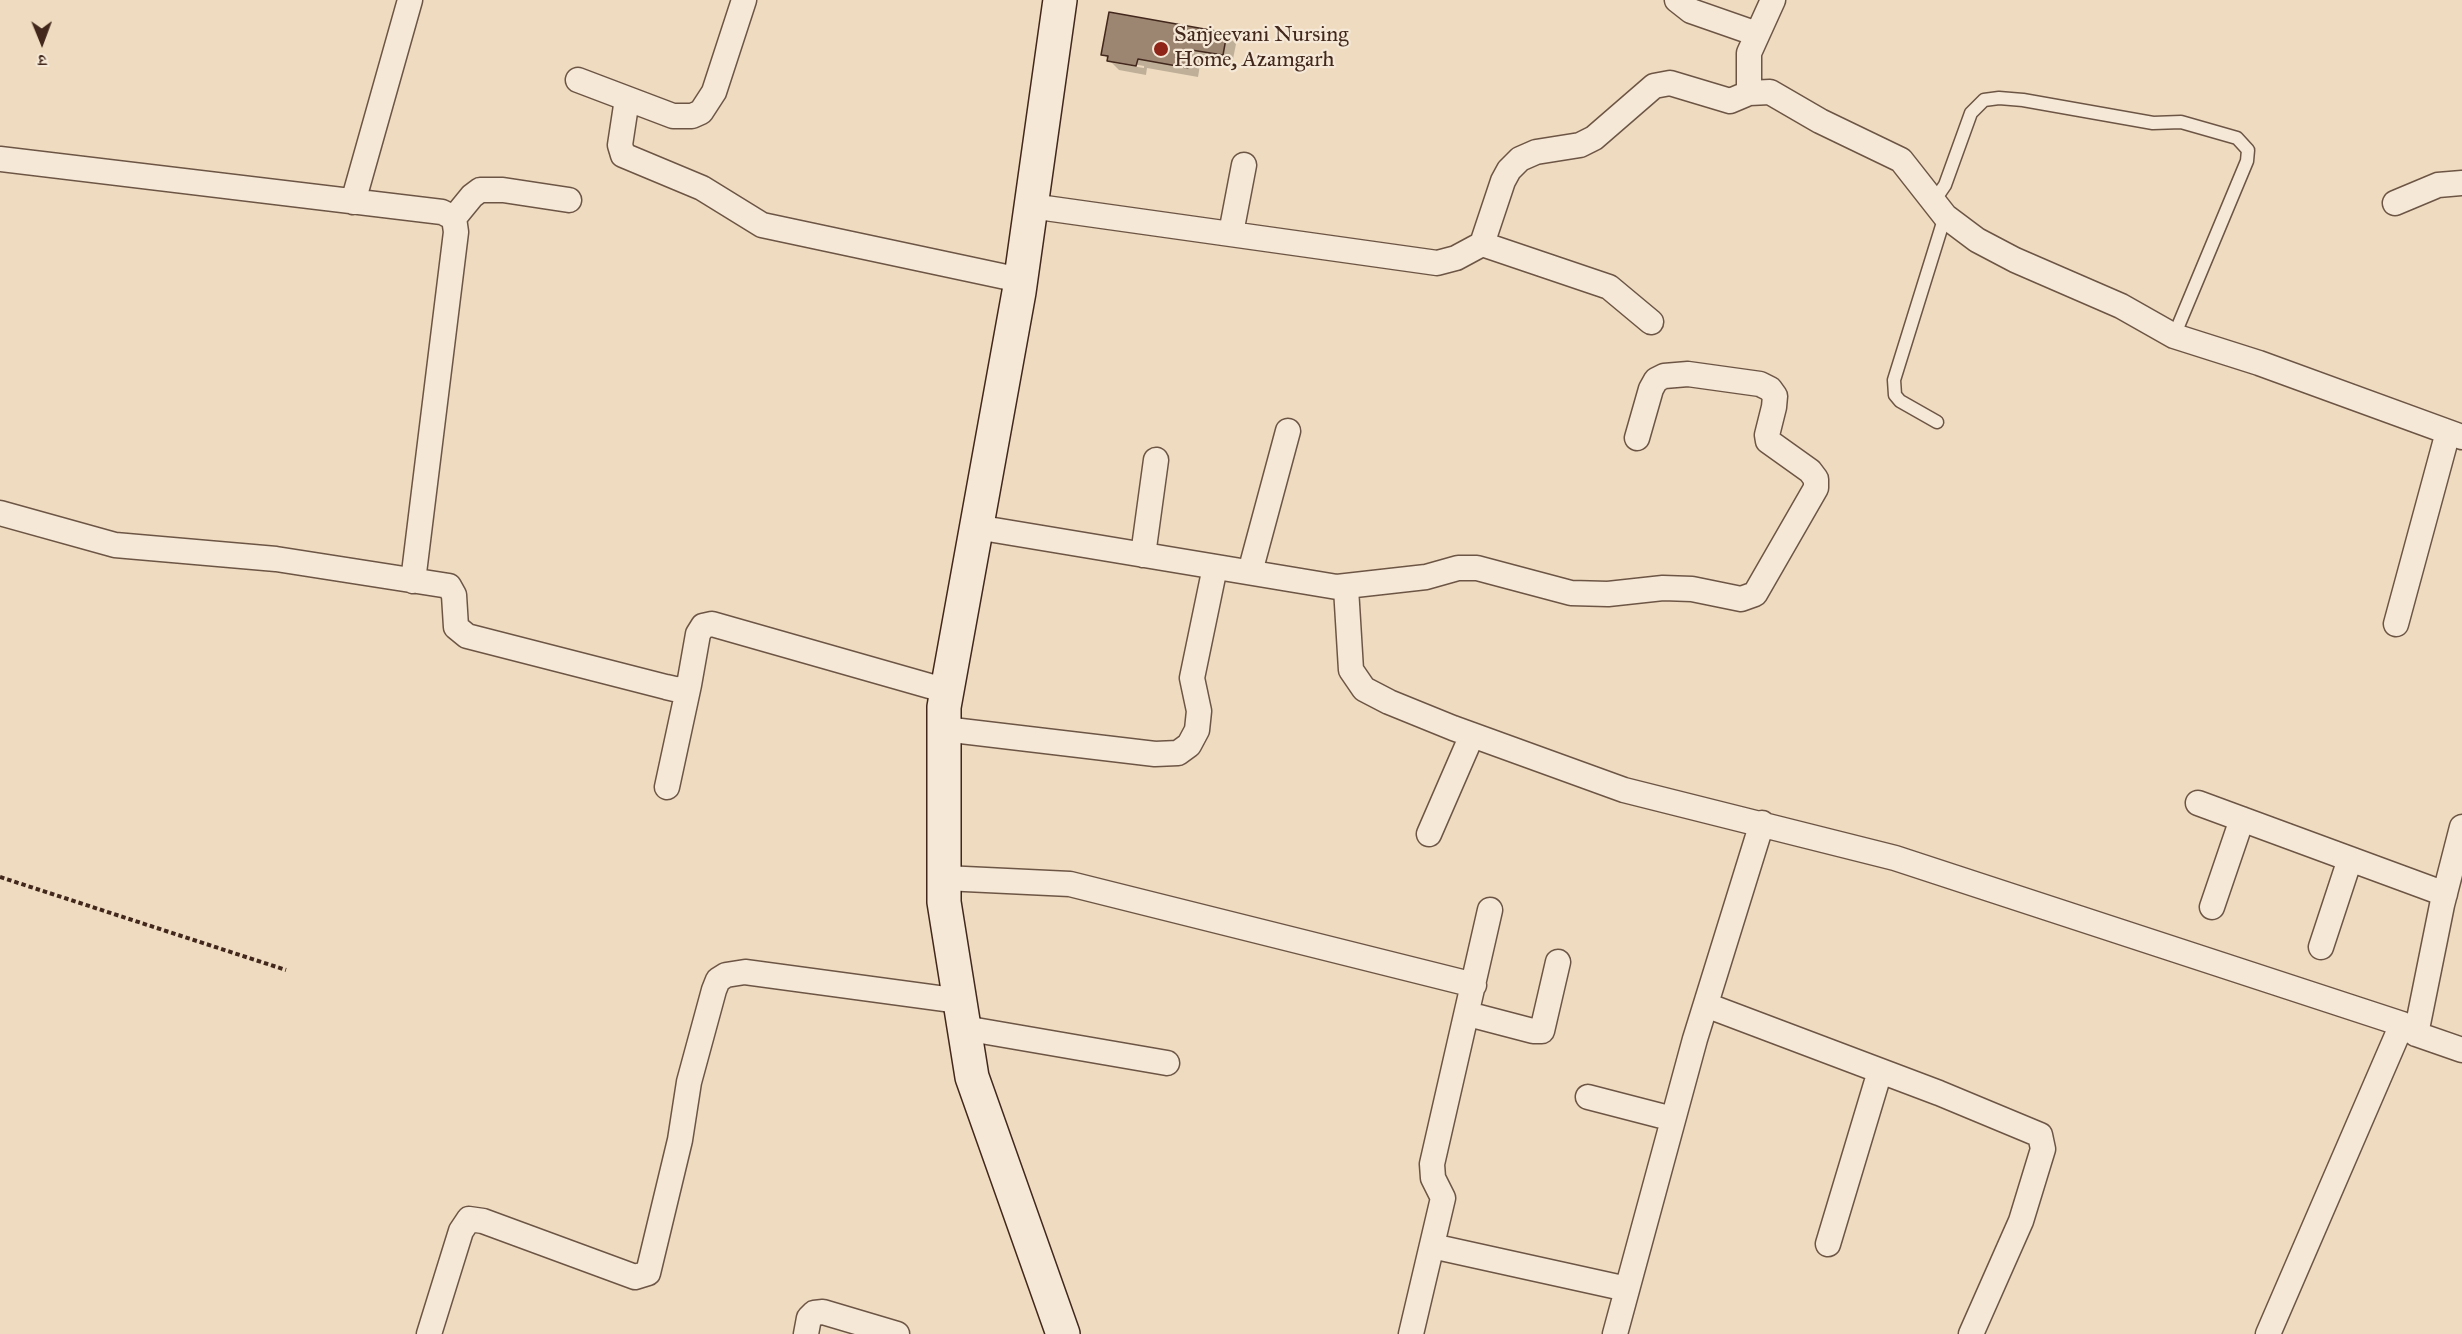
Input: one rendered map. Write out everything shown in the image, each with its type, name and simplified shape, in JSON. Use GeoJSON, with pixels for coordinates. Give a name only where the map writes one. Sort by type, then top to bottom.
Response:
{"type":"FeatureCollection","features":[{"type":"Feature","properties":{"kind":"street"},"geometry":{"type":"LineString","coordinates":[[353,202],[410,0]]}},
{"type":"Feature","properties":{"kind":"street"},"geometry":{"type":"LineString","coordinates":[[578,80],[673,116],[692,116],[701,112],[714,92],[744,0]]}},
{"type":"Feature","properties":{"kind":"street"},"geometry":{"type":"LineString","coordinates":[[1060,0],[1020,280],[947,691],[944,729],[944,902],[972,1077],[1063,1334]]}},
{"type":"Feature","properties":{"kind":"street"},"geometry":{"type":"LineString","coordinates":[[1677,0],[1691,11],[1757,34]]}},
{"type":"Feature","properties":{"kind":"street"},"geometry":{"type":"LineString","coordinates":[[1749,93],[1749,53],[1773,0]]}},
{"type":"Feature","properties":{"kind":"street"},"geometry":{"type":"LineString","coordinates":[[1031,206],[1437,263],[1456,258],[1482,244],[1503,181],[1520,159],[1536,152],[1580,145],[1594,138],[1654,86],[1661,83],[1676,84],[1730,102],[1749,93],[1770,92],[1820,121],[1893,155],[1910,170],[1939,209],[1977,240],[2015,260],[2121,306],[2174,336],[2259,363],[2455,435],[2396,624]]}},
{"type":"Feature","properties":{"kind":"street"},"geometry":{"type":"LineString","coordinates":[[627,99],[620,145],[623,155],[702,188],[762,225],[1020,280]]}},
{"type":"Feature","properties":{"kind":"street"},"geometry":{"type":"LineString","coordinates":[[0,159],[442,212],[454,218]]}},
{"type":"Feature","properties":{"kind":"street"},"geometry":{"type":"LineString","coordinates":[[1231,233],[1244,165]]}},
{"type":"Feature","properties":{"kind":"street"},"geometry":{"type":"LineString","coordinates":[[2395,203],[2438,185],[2462,183]]}},
{"type":"Feature","properties":{"kind":"street"},"geometry":{"type":"LineString","coordinates":[[454,218],[480,190],[503,190],[569,200]]}},
{"type":"Feature","properties":{"kind":"street"},"geometry":{"type":"LineString","coordinates":[[413,581],[456,232],[454,218]]}},
{"type":"Feature","properties":{"kind":"street"},"geometry":{"type":"LineString","coordinates":[[1482,244],[1609,288],[1652,322]]}},
{"type":"Feature","properties":{"kind":"street"},"geometry":{"type":"LineString","coordinates":[[976,527],[1346,588],[1426,577],[1458,568],[1477,568],[1571,593],[1608,594],[1663,588],[1692,589],[1741,599],[1755,594],[1816,488],[1816,479],[1810,471],[1768,441],[1774,407],[1774,396],[1770,389],[1760,384],[1688,374],[1664,376],[1656,380],[1651,388],[1637,438]]}},
{"type":"Feature","properties":{"kind":"street"},"geometry":{"type":"LineString","coordinates":[[1250,572],[1288,430]]}},
{"type":"Feature","properties":{"kind":"street"},"geometry":{"type":"LineString","coordinates":[[1143,555],[1156,460]]}},
{"type":"Feature","properties":{"kind":"street"},"geometry":{"type":"LineString","coordinates":[[0,513],[115,545],[276,559],[449,586],[454,595],[456,627],[467,636],[679,690],[689,685]]}},
{"type":"Feature","properties":{"kind":"street"},"geometry":{"type":"LineString","coordinates":[[944,729],[1155,754],[1178,753],[1189,745],[1197,730],[1199,711],[1192,678],[1193,665],[1215,567]]}},
{"type":"Feature","properties":{"kind":"street"},"geometry":{"type":"LineString","coordinates":[[1346,588],[1349,660],[1356,681],[1375,696],[1472,735],[1624,790],[1895,858],[2409,1029],[2462,1050]]}},
{"type":"Feature","properties":{"kind":"street"},"geometry":{"type":"LineString","coordinates":[[667,787],[698,634],[703,626],[712,624],[947,691]]}},
{"type":"Feature","properties":{"kind":"street"},"geometry":{"type":"LineString","coordinates":[[1429,834],[1472,735]]}},
{"type":"Feature","properties":{"kind":"street"},"geometry":{"type":"LineString","coordinates":[[2198,803],[2445,894]]}},
{"type":"Feature","properties":{"kind":"street"},"geometry":{"type":"LineString","coordinates":[[2212,907],[2242,819]]}},
{"type":"Feature","properties":{"kind":"street"},"geometry":{"type":"LineString","coordinates":[[1615,1334],[1673,1119],[1762,823]]}},
{"type":"Feature","properties":{"kind":"street"},"geometry":{"type":"LineString","coordinates":[[2268,1334],[2409,1029],[2462,827]]}},
{"type":"Feature","properties":{"kind":"street"},"geometry":{"type":"LineString","coordinates":[[2321,948],[2350,859]]}},
{"type":"Feature","properties":{"kind":"street"},"geometry":{"type":"LineString","coordinates":[[944,878],[1070,884],[1474,985]]}},
{"type":"Feature","properties":{"kind":"street"},"geometry":{"type":"LineString","coordinates":[[1411,1334],[1443,1198],[1433,1178],[1432,1164],[1490,910]]}},
{"type":"Feature","properties":{"kind":"street"},"geometry":{"type":"LineString","coordinates":[[1468,1014],[1533,1031],[1542,1031],[1558,962]]}},
{"type":"Feature","properties":{"kind":"street"},"geometry":{"type":"LineString","coordinates":[[429,1334],[461,1231],[469,1219],[483,1221],[635,1277],[648,1274],[680,1140],[689,1082],[714,990],[718,980],[726,975],[745,972],[962,1014],[1167,1063]]}},
{"type":"Feature","properties":{"kind":"street"},"geometry":{"type":"LineString","coordinates":[[1706,1005],[2033,1131],[2043,1140],[2043,1149],[2021,1221],[1971,1334]]}},
{"type":"Feature","properties":{"kind":"street"},"geometry":{"type":"LineString","coordinates":[[1828,1244],[1880,1071]]}},
{"type":"Feature","properties":{"kind":"street"},"geometry":{"type":"LineString","coordinates":[[1588,1097],[1673,1119]]}},
{"type":"Feature","properties":{"kind":"street"},"geometry":{"type":"LineString","coordinates":[[1432,1246],[1627,1289]]}},
{"type":"Feature","properties":{"kind":"street"},"geometry":{"type":"LineString","coordinates":[[806,1334],[809,1318],[814,1313],[823,1312],[897,1334]]}},
{"type":"Feature","properties":{"kind":"lane"},"geometry":{"type":"LineString","coordinates":[[1937,422],[1900,400],[1895,395],[1894,380],[1946,185],[1971,113],[1984,100],[1999,98],[2023,100],[2153,123],[2181,122],[2237,138],[2248,150],[2247,161],[2174,336]]}},
{"type":"Feature","properties":{"kind":"path"},"geometry":{"type":"LineString","coordinates":[[0,877],[286,970]]}},
{"type":"Feature","properties":{"kind":"building"},"geometry":{"type":"Polygon","coordinates":[[[1109,12],[1227,33],[1223,55],[1191,50],[1188,68],[1138,59],[1136,66],[1107,61],[1108,56],[1101,55],[1109,12]]]}},
{"type":"Feature","properties":{"kind":"place","name":"Sanjeevani Nursing Home, Azamgarh"},"geometry":{"type":"Point","coordinates":[1161,49]}}]}
